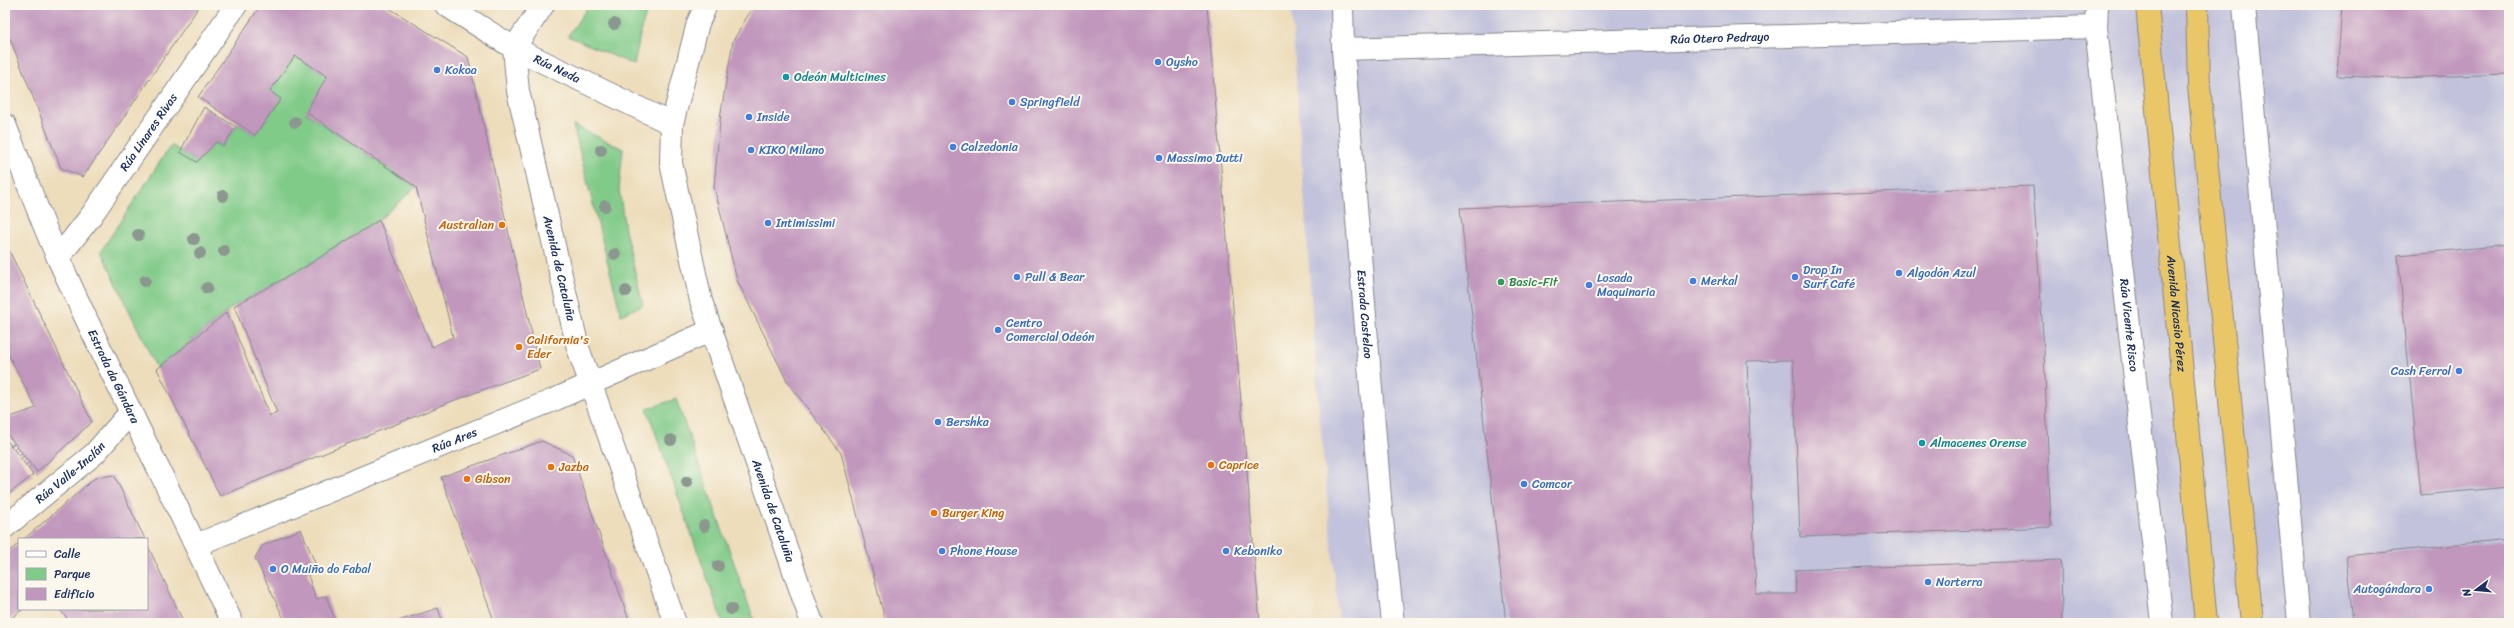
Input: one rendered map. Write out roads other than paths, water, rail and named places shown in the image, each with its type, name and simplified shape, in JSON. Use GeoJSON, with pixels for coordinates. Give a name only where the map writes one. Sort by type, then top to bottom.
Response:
{"type":"FeatureCollection","features":[{"type":"Feature","properties":{"kind":"highway","name":"Avenida Nicasio Pérez"},"geometry":{"type":"LineString","coordinates":[[2147,5],[2206,623]]}},
{"type":"Feature","properties":{"kind":"highway"},"geometry":{"type":"LineString","coordinates":[[2197,5],[2199,86],[2252,623]]}},
{"type":"Feature","properties":{"kind":"street","name":"Rúa Linares Rivas"},"geometry":{"type":"LineString","coordinates":[[58,258],[91,216],[236,5]]}},
{"type":"Feature","properties":{"kind":"street","name":"Rúa Neda"},"geometry":{"type":"LineString","coordinates":[[446,5],[514,48],[672,124]]}},
{"type":"Feature","properties":{"kind":"street"},"geometry":{"type":"LineString","coordinates":[[514,48],[543,5]]}},
{"type":"Feature","properties":{"kind":"street","name":"Avenida de Cataluña"},"geometry":{"type":"LineString","coordinates":[[706,5],[698,24],[672,124],[671,164],[701,300],[812,623]]}},
{"type":"Feature","properties":{"kind":"street","name":"Estrada Castelao"},"geometry":{"type":"LineString","coordinates":[[1342,5],[1343,49],[1381,510],[1393,623]]}},
{"type":"Feature","properties":{"kind":"street","name":"Rúa Vicente Risco"},"geometry":{"type":"LineString","coordinates":[[2097,5],[2096,27],[2162,623]]}},
{"type":"Feature","properties":{"kind":"street"},"geometry":{"type":"LineString","coordinates":[[2244,5],[2299,623]]}},
{"type":"Feature","properties":{"kind":"street","name":"Rúa Otero Pedrayo"},"geometry":{"type":"LineString","coordinates":[[1343,49],[2096,27]]}},
{"type":"Feature","properties":{"kind":"street","name":"Avenida de Cataluña"},"geometry":{"type":"LineString","coordinates":[[514,48],[518,91],[578,348],[589,384],[675,623]]}},
{"type":"Feature","properties":{"kind":"street","name":"Estrada da Gándara"},"geometry":{"type":"LineString","coordinates":[[5,125],[58,258],[130,413],[196,545],[232,623]]}},
{"type":"Feature","properties":{"kind":"street","name":"Rúa Ares"},"geometry":{"type":"LineString","coordinates":[[196,545],[589,384],[712,330]]}},
{"type":"Feature","properties":{"kind":"street","name":"Rúa Valle-Inclán"},"geometry":{"type":"LineString","coordinates":[[5,527],[94,454],[130,413]]}},
{"type":"Feature","properties":{"kind":"place","name":"Oysho"},"geometry":{"type":"Point","coordinates":[1158,62]}},
{"type":"Feature","properties":{"kind":"place","name":"Kokoa"},"geometry":{"type":"Point","coordinates":[437,70]}},
{"type":"Feature","properties":{"kind":"place","name":"Odeón Multicines"},"geometry":{"type":"Point","coordinates":[786,77]}},
{"type":"Feature","properties":{"kind":"place","name":"Springfield"},"geometry":{"type":"Point","coordinates":[1012,102]}},
{"type":"Feature","properties":{"kind":"place","name":"Inside"},"geometry":{"type":"Point","coordinates":[749,117]}},
{"type":"Feature","properties":{"kind":"place","name":"Calzedonia"},"geometry":{"type":"Point","coordinates":[953,147]}},
{"type":"Feature","properties":{"kind":"place","name":"KIKO Milano"},"geometry":{"type":"Point","coordinates":[751,150]}},
{"type":"Feature","properties":{"kind":"place","name":"Massimo Dutti"},"geometry":{"type":"Point","coordinates":[1159,158]}},
{"type":"Feature","properties":{"kind":"place","name":"Intimissimi"},"geometry":{"type":"Point","coordinates":[768,223]}},
{"type":"Feature","properties":{"kind":"place","name":"Australian"},"geometry":{"type":"Point","coordinates":[502,225]}},
{"type":"Feature","properties":{"kind":"place","name":"Algodón Azul"},"geometry":{"type":"Point","coordinates":[1899,273]}},
{"type":"Feature","properties":{"kind":"place","name":"Pull & Bear"},"geometry":{"type":"Point","coordinates":[1017,277]}},
{"type":"Feature","properties":{"kind":"place","name":"Drop In Surf Café"},"geometry":{"type":"Point","coordinates":[1795,277]}},
{"type":"Feature","properties":{"kind":"place","name":"Merkal"},"geometry":{"type":"Point","coordinates":[1693,281]}},
{"type":"Feature","properties":{"kind":"place","name":"Basic-Fit"},"geometry":{"type":"Point","coordinates":[1501,282]}},
{"type":"Feature","properties":{"kind":"place","name":"Losada Maquinaria"},"geometry":{"type":"Point","coordinates":[1589,285]}},
{"type":"Feature","properties":{"kind":"place","name":"Centro Comercial Odeón"},"geometry":{"type":"Point","coordinates":[998,330]}},
{"type":"Feature","properties":{"kind":"place","name":"California's Eder"},"geometry":{"type":"Point","coordinates":[519,347]}},
{"type":"Feature","properties":{"kind":"place","name":"Cash Ferrol"},"geometry":{"type":"Point","coordinates":[2459,371]}},
{"type":"Feature","properties":{"kind":"place","name":"Bershka"},"geometry":{"type":"Point","coordinates":[938,422]}},
{"type":"Feature","properties":{"kind":"place","name":"Almacenes Orense"},"geometry":{"type":"Point","coordinates":[1922,443]}},
{"type":"Feature","properties":{"kind":"place","name":"Caprice"},"geometry":{"type":"Point","coordinates":[1211,465]}},
{"type":"Feature","properties":{"kind":"place","name":"Jazba"},"geometry":{"type":"Point","coordinates":[551,467]}},
{"type":"Feature","properties":{"kind":"place","name":"Gibson"},"geometry":{"type":"Point","coordinates":[467,479]}},
{"type":"Feature","properties":{"kind":"place","name":"Comcor"},"geometry":{"type":"Point","coordinates":[1524,484]}},
{"type":"Feature","properties":{"kind":"place","name":"Burger King"},"geometry":{"type":"Point","coordinates":[934,513]}},
{"type":"Feature","properties":{"kind":"place","name":"Phone House"},"geometry":{"type":"Point","coordinates":[942,551]}},
{"type":"Feature","properties":{"kind":"place","name":"Keboniko"},"geometry":{"type":"Point","coordinates":[1226,551]}},
{"type":"Feature","properties":{"kind":"place","name":"O Muiño do Fabal"},"geometry":{"type":"Point","coordinates":[273,569]}},
{"type":"Feature","properties":{"kind":"place","name":"Norterra"},"geometry":{"type":"Point","coordinates":[1928,582]}},
{"type":"Feature","properties":{"kind":"place","name":"Autogándara"},"geometry":{"type":"Point","coordinates":[2429,589]}}]}
